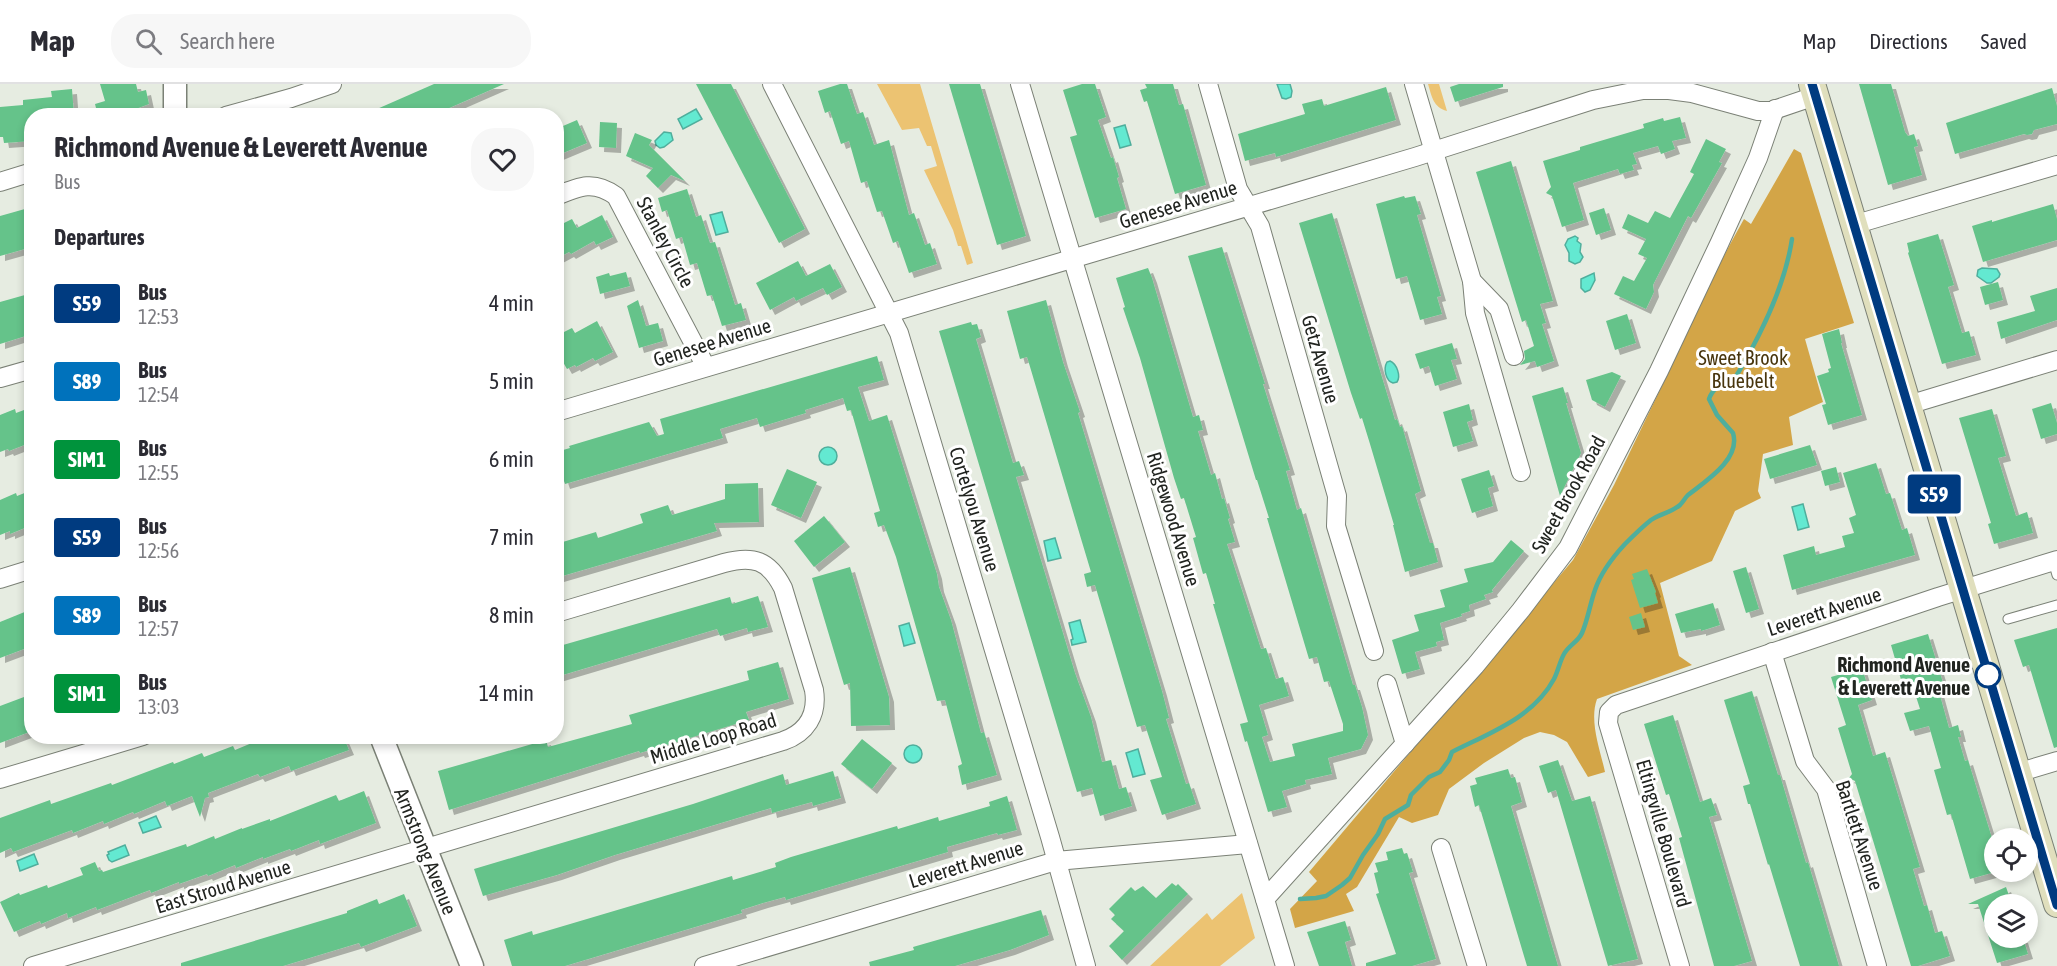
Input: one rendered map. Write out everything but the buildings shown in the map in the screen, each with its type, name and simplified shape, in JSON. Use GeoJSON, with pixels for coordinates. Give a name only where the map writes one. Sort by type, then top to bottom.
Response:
{"type":"FeatureCollection","features":[{"type":"Feature","properties":{"kind":"main road"},"geometry":{"type":"LineString","coordinates":[[1813,90],[2057,904]]}},
{"type":"Feature","properties":{"kind":"street"},"geometry":{"type":"LineString","coordinates":[[175,84],[175,108]]}},
{"type":"Feature","properties":{"kind":"street"},"geometry":{"type":"LineString","coordinates":[[255,108],[332,84]]}},
{"type":"Feature","properties":{"kind":"street","name":"Cortelyou Avenue"},"geometry":{"type":"LineString","coordinates":[[772,84],[902,342],[1086,966]]}},
{"type":"Feature","properties":{"kind":"street","name":"Ridgewood Avenue"},"geometry":{"type":"LineString","coordinates":[[1020,84],[1285,966]]}},
{"type":"Feature","properties":{"kind":"street","name":"Getz Avenue"},"geometry":{"type":"LineString","coordinates":[[1208,84],[1238,189],[1260,226],[1337,496],[1336,526],[1374,651]]}},
{"type":"Feature","properties":{"kind":"street"},"geometry":{"type":"LineString","coordinates":[[1414,84],[1472,281],[1475,313],[1521,472]]}},
{"type":"Feature","properties":{"kind":"street","name":"Genesee Avenue"},"geometry":{"type":"LineString","coordinates":[[564,410],[1248,207],[1593,100],[1643,90],[1669,90],[1692,93],[1758,111],[1775,110],[1813,90]]}},
{"type":"Feature","properties":{"kind":"street","name":"Sweet Brook Road"},"geometry":{"type":"LineString","coordinates":[[1265,899],[1482,658],[1568,548],[1659,371],[1720,243],[1758,158],[1775,110]]}},
{"type":"Feature","properties":{"kind":"street"},"geometry":{"type":"LineString","coordinates":[[1853,225],[2057,165]]}},
{"type":"Feature","properties":{"kind":"street"},"geometry":{"type":"LineString","coordinates":[[0,182],[24,174]]}},
{"type":"Feature","properties":{"kind":"street","name":"Stanley Circle"},"geometry":{"type":"LineString","coordinates":[[564,193],[592,185],[609,190],[616,196],[706,367]]}},
{"type":"Feature","properties":{"kind":"street"},"geometry":{"type":"LineString","coordinates":[[1472,281],[1499,309],[1514,356]]}},
{"type":"Feature","properties":{"kind":"street"},"geometry":{"type":"LineString","coordinates":[[1908,405],[2057,360]]}},
{"type":"Feature","properties":{"kind":"street"},"geometry":{"type":"LineString","coordinates":[[0,378],[24,371]]}},
{"type":"Feature","properties":{"kind":"street","name":"Middle Loop Road"},"geometry":{"type":"LineString","coordinates":[[426,849],[790,739],[807,726],[813,716],[816,702],[814,690],[783,588],[777,576],[768,566],[758,560],[737,560],[724,563],[564,611]]}},
{"type":"Feature","properties":{"kind":"street","name":"Leverett Avenue"},"geometry":{"type":"LineString","coordinates":[[1609,712],[1616,705],[1772,652],[1962,590],[2056,566]]}},
{"type":"Feature","properties":{"kind":"street"},"geometry":{"type":"LineString","coordinates":[[0,579],[24,572]]}},
{"type":"Feature","properties":{"kind":"street","name":"Bartlett Avenue"},"geometry":{"type":"LineString","coordinates":[[1772,652],[1805,761],[1826,789],[1877,966]]}},
{"type":"Feature","properties":{"kind":"street"},"geometry":{"type":"LineString","coordinates":[[1387,684],[1405,744]]}},
{"type":"Feature","properties":{"kind":"street","name":"Eltingville Boulevard"},"geometry":{"type":"LineString","coordinates":[[1609,712],[1608,723],[1680,966]]}},
{"type":"Feature","properties":{"kind":"street"},"geometry":{"type":"LineString","coordinates":[[0,780],[117,744]]}},
{"type":"Feature","properties":{"kind":"street","name":"Armstrong Avenue"},"geometry":{"type":"LineString","coordinates":[[384,744],[472,966]]}},
{"type":"Feature","properties":{"kind":"street"},"geometry":{"type":"LineString","coordinates":[[2017,773],[2057,761]]}},
{"type":"Feature","properties":{"kind":"street","name":"Leverett Avenue"},"geometry":{"type":"LineString","coordinates":[[704,966],[1056,861],[1248,844]]}},
{"type":"Feature","properties":{"kind":"street"},"geometry":{"type":"LineString","coordinates":[[1441,848],[1478,966]]}},
{"type":"Feature","properties":{"kind":"street","name":"East Stroud Avenue"},"geometry":{"type":"LineString","coordinates":[[33,966],[426,849]]}},
{"type":"Feature","properties":{"kind":"lane"},"geometry":{"type":"LineString","coordinates":[[2008,619],[2057,604]]}},
{"type":"Feature","properties":{"kind":"shaded area"},"geometry":{"type":"Polygon","coordinates":[[[877,84],[920,84],[973,263],[967,265],[961,246],[958,246],[953,230],[924,170],[937,166],[931,146],[927,146],[919,128],[902,130],[877,84]]]}},
{"type":"Feature","properties":{"kind":"shaded area"},"geometry":{"type":"Polygon","coordinates":[[[1428,84],[1439,84],[1447,111],[1436,104],[1428,84]]]}},
{"type":"Feature","properties":{"kind":"shaded area"},"geometry":{"type":"Polygon","coordinates":[[[1242,893],[1255,938],[1220,966],[1150,966],[1207,913],[1212,920],[1242,893]]]}},
{"type":"Feature","properties":{"kind":"green space","name":"Sweet Brook Bluebelt"},"geometry":{"type":"Polygon","coordinates":[[[1794,149],[1801,153],[1854,323],[1805,339],[1823,402],[1789,417],[1793,445],[1763,454],[1758,491],[1761,498],[1735,511],[1712,561],[1660,583],[1679,656],[1692,665],[1597,699],[1595,726],[1605,772],[1588,777],[1567,742],[1554,735],[1540,732],[1524,738],[1484,763],[1449,789],[1438,815],[1412,823],[1399,817],[1357,887],[1346,894],[1354,911],[1295,928],[1290,909],[1317,881],[1309,872],[1573,560],[1614,485],[1728,248],[1744,219],[1751,224],[1794,149]]]}},
{"type":"Feature","properties":{"kind":"water"},"geometry":{"type":"Polygon","coordinates":[[[1277,84],[1290,84],[1291,97],[1282,98],[1277,84]]]}},
{"type":"Feature","properties":{"kind":"water"},"geometry":{"type":"Polygon","coordinates":[[[696,109],[702,119],[683,129],[678,119],[696,109]]]}},
{"type":"Feature","properties":{"kind":"water"},"geometry":{"type":"Polygon","coordinates":[[[1125,125],[1131,145],[1120,148],[1114,128],[1125,125]]]}},
{"type":"Feature","properties":{"kind":"water"},"geometry":{"type":"Polygon","coordinates":[[[664,132],[671,133],[673,140],[660,148],[655,141],[664,132]]]}},
{"type":"Feature","properties":{"kind":"water"},"geometry":{"type":"Polygon","coordinates":[[[722,212],[728,232],[716,235],[710,215],[722,212]]]}},
{"type":"Feature","properties":{"kind":"water"},"geometry":{"type":"Polygon","coordinates":[[[1575,236],[1581,244],[1580,252],[1583,257],[1575,264],[1569,261],[1569,253],[1565,245],[1568,239],[1575,236]]]}},
{"type":"Feature","properties":{"kind":"water"},"geometry":{"type":"Polygon","coordinates":[[[1997,269],[1999,277],[1987,283],[1977,276],[1978,270],[1997,269]]]}},
{"type":"Feature","properties":{"kind":"water"},"geometry":{"type":"Polygon","coordinates":[[[1594,273],[1595,280],[1590,290],[1585,292],[1581,288],[1581,279],[1594,273]]]}},
{"type":"Feature","properties":{"kind":"water"},"geometry":{"type":"Polygon","coordinates":[[[1390,361],[1395,365],[1398,374],[1397,382],[1393,383],[1385,371],[1387,362],[1390,361]]]}},
{"type":"Feature","properties":{"kind":"water"},"geometry":{"type":"Polygon","coordinates":[[[828,447],[834,450],[837,456],[834,462],[828,465],[822,462],[819,456],[822,450],[828,447]]]}},
{"type":"Feature","properties":{"kind":"water"},"geometry":{"type":"Polygon","coordinates":[[[1803,504],[1809,527],[1798,530],[1792,507],[1803,504]]]}},
{"type":"Feature","properties":{"kind":"water"},"geometry":{"type":"Polygon","coordinates":[[[1055,538],[1061,558],[1048,561],[1044,541],[1055,538]]]}},
{"type":"Feature","properties":{"kind":"water"},"geometry":{"type":"Polygon","coordinates":[[[1080,620],[1086,642],[1072,645],[1071,640],[1073,639],[1069,623],[1080,620]]]}},
{"type":"Feature","properties":{"kind":"water"},"geometry":{"type":"Polygon","coordinates":[[[909,623],[915,643],[904,646],[899,626],[909,623]]]}},
{"type":"Feature","properties":{"kind":"water"},"geometry":{"type":"Polygon","coordinates":[[[913,745],[919,748],[922,754],[919,760],[913,763],[907,760],[904,754],[907,748],[913,745]]]}},
{"type":"Feature","properties":{"kind":"water"},"geometry":{"type":"Polygon","coordinates":[[[1138,749],[1145,774],[1133,777],[1126,753],[1138,749]]]}},
{"type":"Feature","properties":{"kind":"water"},"geometry":{"type":"Polygon","coordinates":[[[156,816],[161,827],[143,833],[139,823],[156,816]]]}},
{"type":"Feature","properties":{"kind":"water"},"geometry":{"type":"Polygon","coordinates":[[[125,845],[129,855],[112,862],[109,860],[108,852],[125,845]]]}},
{"type":"Feature","properties":{"kind":"water"},"geometry":{"type":"Polygon","coordinates":[[[34,854],[38,864],[20,871],[17,861],[34,854]]]}},
{"type":"Feature","properties":{"kind":"waterway"},"geometry":{"type":"LineString","coordinates":[[1300,899],[1326,896],[1342,885],[1350,878],[1385,819],[1408,805],[1411,795],[1429,777],[1440,772],[1452,752],[1509,723],[1545,693],[1566,651],[1582,633],[1597,583],[1611,560],[1644,526],[1680,505],[1727,460],[1732,452],[1733,433],[1717,415],[1709,399],[1715,389],[1736,376],[1757,339],[1781,283],[1792,239]]}},
{"type":"Feature","properties":{"kind":"bus line","name":"S59"},"geometry":{"type":"LineString","coordinates":[[1812,84],[2057,905]]}},
{"type":"Feature","properties":{"kind":"place","name":"Richmond Avenue & Leverett Avenue"},"geometry":{"type":"Point","coordinates":[1988,675]}}]}
